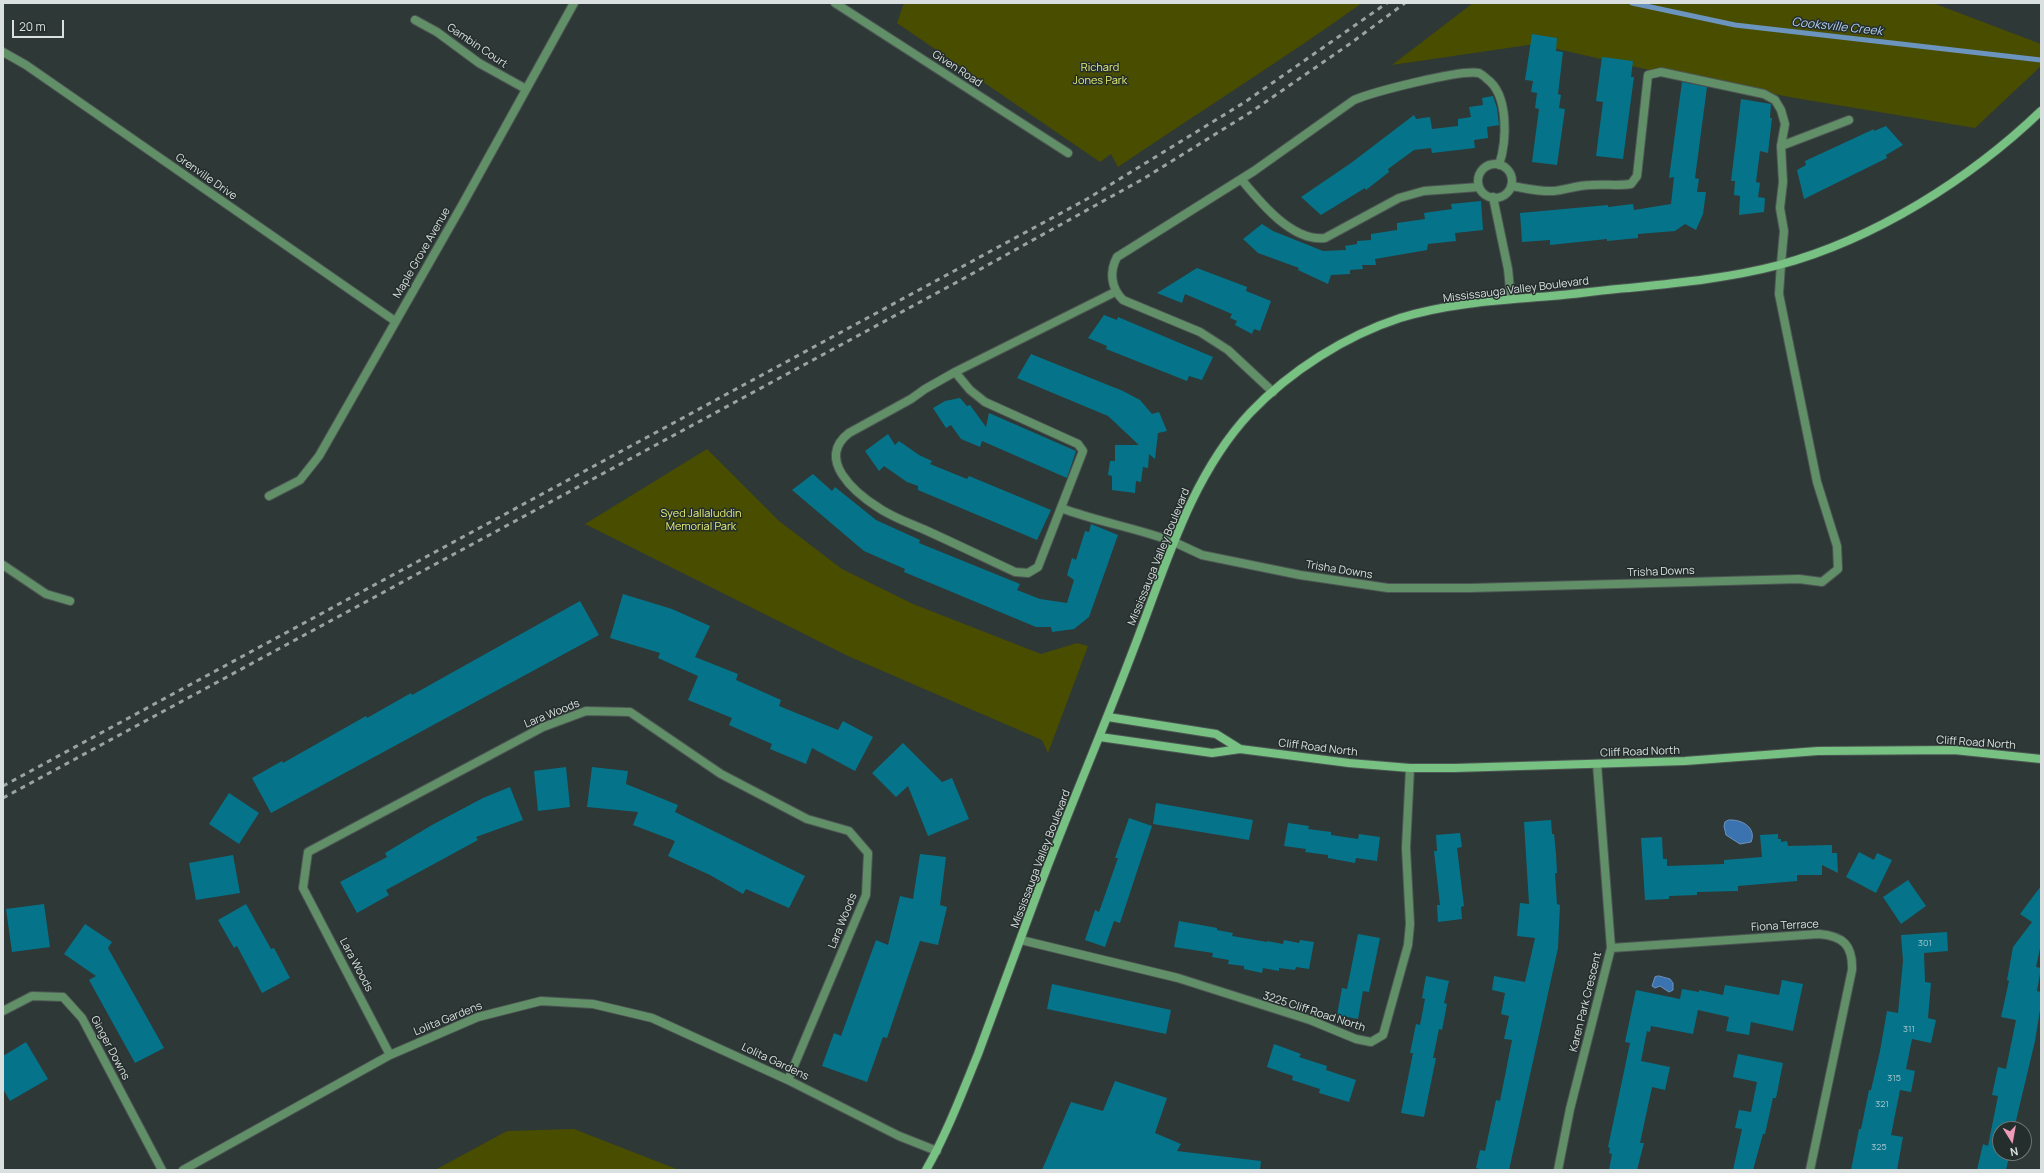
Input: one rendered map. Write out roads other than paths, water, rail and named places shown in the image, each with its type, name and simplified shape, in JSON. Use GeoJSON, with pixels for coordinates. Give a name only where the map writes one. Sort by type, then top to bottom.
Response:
{"type":"FeatureCollection","features":[{"type":"Feature","properties":{"kind":"street","name":"Maple Grove Avenue"},"geometry":{"type":"LineString","coordinates":[[269,496],[300,480],[319,456],[461,207],[574,3]]}},
{"type":"Feature","properties":{"kind":"street","name":"Given Road"},"geometry":{"type":"LineString","coordinates":[[835,3],[1068,153]]}},
{"type":"Feature","properties":{"kind":"street","name":"Gambin Court"},"geometry":{"type":"LineString","coordinates":[[415,20],[437,32],[479,64],[526,89]]}},
{"type":"Feature","properties":{"kind":"street","name":"Grenville Drive"},"geometry":{"type":"LineString","coordinates":[[3,52],[26,65],[395,321]]}},
{"type":"Feature","properties":{"kind":"street"},"geometry":{"type":"LineString","coordinates":[[1511,186],[1535,190],[1555,191],[1581,185],[1600,184],[1620,186],[1631,184],[1637,176],[1648,75],[1661,72],[1764,94],[1775,100],[1781,110],[1785,124],[1781,146],[1782,182],[1780,208],[1784,231],[1781,264]]}},
{"type":"Feature","properties":{"kind":"street"},"geometry":{"type":"LineString","coordinates":[[1273,392],[1228,350],[1200,332],[1123,300],[1115,292],[1112,266],[1117,257],[1242,179],[1354,100],[1369,94],[1456,74],[1479,73],[1492,82],[1502,99],[1504,118],[1502,156],[1499,165]]}},
{"type":"Feature","properties":{"kind":"street","name":"Mississauga Valley Boulevard"},"geometry":{"type":"LineString","coordinates":[[926,1170],[937,1151],[962,1095],[1038,893],[1108,717],[1174,542],[1200,486],[1221,450],[1249,414],[1306,365],[1355,336],[1400,318],[1456,305],[1676,283],[1730,275],[1781,264],[1832,246],[1888,221],[1938,193],[1998,149],[2041,111]]}},
{"type":"Feature","properties":{"kind":"street"},"geometry":{"type":"LineString","coordinates":[[1781,146],[1849,120]]}},
{"type":"Feature","properties":{"kind":"street"},"geometry":{"type":"LineString","coordinates":[[1494,163],[1504,167],[1510,175],[1511,186],[1505,195],[1495,198],[1485,195],[1479,187],[1479,175],[1484,167],[1494,163]]}},
{"type":"Feature","properties":{"kind":"street"},"geometry":{"type":"LineString","coordinates":[[1242,179],[1263,206],[1287,225],[1307,238],[1316,239],[1325,238],[1399,198],[1424,191],[1479,187]]}},
{"type":"Feature","properties":{"kind":"street"},"geometry":{"type":"LineString","coordinates":[[1493,197],[1508,269],[1511,299]]}},
{"type":"Feature","properties":{"kind":"street","name":"Trisha Downs"},"geometry":{"type":"LineString","coordinates":[[1174,542],[1207,557],[1300,575],[1388,588],[1470,588],[1799,579],[1822,582],[1838,569],[1837,546],[1815,474],[1779,294],[1781,264]]}},
{"type":"Feature","properties":{"kind":"street"},"geometry":{"type":"LineString","coordinates":[[955,372],[970,390],[985,402],[1078,444],[1083,451],[1038,567],[1028,573],[1015,572],[880,509],[858,493],[841,474],[837,463],[836,448],[841,439],[955,372],[1115,292]]}},
{"type":"Feature","properties":{"kind":"street"},"geometry":{"type":"LineString","coordinates":[[1061,508],[1086,518],[1147,532],[1174,542]]}},
{"type":"Feature","properties":{"kind":"street"},"geometry":{"type":"LineString","coordinates":[[3,565],[46,594],[70,601]]}},
{"type":"Feature","properties":{"kind":"street","name":"Lara Woods"},"geometry":{"type":"LineString","coordinates":[[390,1055],[303,888],[308,852],[543,727],[586,711],[630,712],[721,774],[807,819],[849,831],[868,853],[866,896],[788,1080]]}},
{"type":"Feature","properties":{"kind":"street","name":"Cliff Road North"},"geometry":{"type":"LineString","coordinates":[[1108,717],[1216,734],[1240,749]]}},
{"type":"Feature","properties":{"kind":"street","name":"Cliff Road North"},"geometry":{"type":"LineString","coordinates":[[1100,737],[1212,753],[1240,749],[1349,763],[1410,768],[1685,761],[1818,751],[1954,750],[2041,759]]}},
{"type":"Feature","properties":{"kind":"street","name":"Karen Park Crescent"},"geometry":{"type":"LineString","coordinates":[[1558,1170],[1570,1109],[1611,948],[1596,764]]}},
{"type":"Feature","properties":{"kind":"street","name":"3225 Cliff Road North"},"geometry":{"type":"LineString","coordinates":[[1021,940],[1178,978],[1310,1020],[1356,1039],[1371,1042],[1383,1035],[1408,946],[1410,915],[1406,848],[1410,768]]}},
{"type":"Feature","properties":{"kind":"street","name":"Fiona Terrace"},"geometry":{"type":"LineString","coordinates":[[1611,948],[1819,934],[1835,936],[1844,943],[1852,955],[1852,970],[1810,1170]]}},
{"type":"Feature","properties":{"kind":"street","name":"Ginger Downs"},"geometry":{"type":"LineString","coordinates":[[3,1011],[32,996],[63,997],[82,1018],[162,1170]]}},
{"type":"Feature","properties":{"kind":"street","name":"Lolita Gardens"},"geometry":{"type":"LineString","coordinates":[[183,1170],[390,1055],[478,1017],[540,1001],[593,1004],[652,1018],[788,1080],[899,1136],[937,1151]]}},
{"type":"Feature","properties":{"kind":"water"},"geometry":{"type":"Polygon","coordinates":[[[1729,820],[1739,821],[1747,825],[1752,833],[1751,842],[1740,844],[1726,835],[1724,826],[1725,822],[1729,820]]]}},
{"type":"Feature","properties":{"kind":"water"},"geometry":{"type":"Polygon","coordinates":[[[1659,976],[1670,979],[1673,983],[1673,990],[1669,992],[1660,986],[1655,988],[1652,986],[1655,977],[1659,976]]]}},
{"type":"Feature","properties":{"kind":"waterway","name":"Cooksville Creek"},"geometry":{"type":"LineString","coordinates":[[1632,3],[1735,25],[2041,60]]}},
{"type":"Feature","properties":{"kind":"railway"},"geometry":{"type":"LineString","coordinates":[[3,786],[1087,199],[1245,102],[1387,3]]}},
{"type":"Feature","properties":{"kind":"railway"},"geometry":{"type":"LineString","coordinates":[[3,798],[959,281],[1143,179],[1251,112],[1351,43],[1405,3]]}},
{"type":"Feature","properties":{"kind":"park label","name":"Richard Jones Park"},"geometry":{"type":"Point","coordinates":[1100,74]}},
{"type":"Feature","properties":{"kind":"park label","name":"Syed Jallaluddin Memorial Park"},"geometry":{"type":"Point","coordinates":[701,520]}}]}
